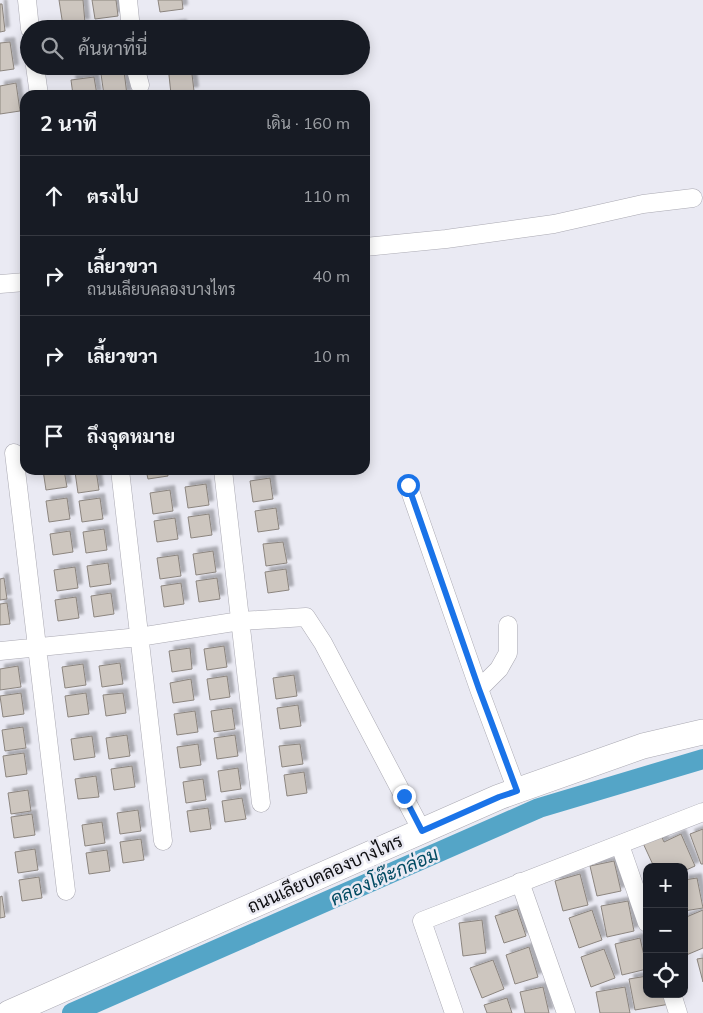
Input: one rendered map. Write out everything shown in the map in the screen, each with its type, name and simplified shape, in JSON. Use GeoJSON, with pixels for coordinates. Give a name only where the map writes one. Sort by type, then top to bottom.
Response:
{"type":"FeatureCollection","features":[{"type":"Feature","properties":{"kind":"street"},"geometry":{"type":"LineString","coordinates":[[27,0],[29,20]]}},
{"type":"Feature","properties":{"kind":"street"},"geometry":{"type":"LineString","coordinates":[[128,0],[130,20]]}},
{"type":"Feature","properties":{"kind":"street"},"geometry":{"type":"LineString","coordinates":[[36,75],[38,90]]}},
{"type":"Feature","properties":{"kind":"street"},"geometry":{"type":"LineString","coordinates":[[137,75],[140,85]]}},
{"type":"Feature","properties":{"kind":"street"},"geometry":{"type":"LineString","coordinates":[[370,247],[446,239],[554,224],[643,204],[693,198]]}},
{"type":"Feature","properties":{"kind":"street"},"geometry":{"type":"LineString","coordinates":[[0,284],[20,282]]}},
{"type":"Feature","properties":{"kind":"street"},"geometry":{"type":"LineString","coordinates":[[14,453],[66,891]]}},
{"type":"Feature","properties":{"kind":"street"},"geometry":{"type":"LineString","coordinates":[[121,475],[163,842]]}},
{"type":"Feature","properties":{"kind":"street"},"geometry":{"type":"LineString","coordinates":[[224,475],[261,803]]}},
{"type":"Feature","properties":{"kind":"street"},"geometry":{"type":"LineString","coordinates":[[408,485],[479,689],[517,791]]}},
{"type":"Feature","properties":{"kind":"street"},"geometry":{"type":"LineString","coordinates":[[0,651],[139,637],[240,621],[306,617],[323,643],[422,831]]}},
{"type":"Feature","properties":{"kind":"street"},"geometry":{"type":"LineString","coordinates":[[479,689],[499,670],[508,652],[508,625]]}},
{"type":"Feature","properties":{"kind":"street","name":"ถนนเลียบคลองบางไทร"},"geometry":{"type":"LineString","coordinates":[[9,1013],[499,797],[643,746],[703,732]]}},
{"type":"Feature","properties":{"kind":"street"},"geometry":{"type":"LineString","coordinates":[[454,1013],[422,921],[703,812]]}},
{"type":"Feature","properties":{"kind":"street"},"geometry":{"type":"LineString","coordinates":[[620,845],[643,911]]}},
{"type":"Feature","properties":{"kind":"street"},"geometry":{"type":"LineString","coordinates":[[520,882],[566,1013]]}},
{"type":"Feature","properties":{"kind":"street"},"geometry":{"type":"LineString","coordinates":[[673,998],[678,1013]]}},
{"type":"Feature","properties":{"kind":"building"},"geometry":{"type":"Polygon","coordinates":[[[59,0],[83,0],[85,20],[62,20],[59,0]]]}},
{"type":"Feature","properties":{"kind":"building"},"geometry":{"type":"Polygon","coordinates":[[[92,0],[116,0],[118,16],[95,19],[92,0]]]}},
{"type":"Feature","properties":{"kind":"building"},"geometry":{"type":"Polygon","coordinates":[[[158,0],[182,0],[183,9],[160,12],[158,0]]]}},
{"type":"Feature","properties":{"kind":"building"},"geometry":{"type":"Polygon","coordinates":[[[0,4],[2,4],[5,31],[0,32],[0,4]]]}},
{"type":"Feature","properties":{"kind":"building"},"geometry":{"type":"Polygon","coordinates":[[[10,42],[14,69],[0,71],[0,43],[10,42]]]}},
{"type":"Feature","properties":{"kind":"building"},"geometry":{"type":"Polygon","coordinates":[[[101,75],[124,75],[126,90],[103,90],[101,75]]]}},
{"type":"Feature","properties":{"kind":"building"},"geometry":{"type":"Polygon","coordinates":[[[169,75],[192,75],[194,90],[171,90],[169,75]]]}},
{"type":"Feature","properties":{"kind":"building"},"geometry":{"type":"Polygon","coordinates":[[[94,77],[96,90],[72,90],[71,80],[94,77]]]}},
{"type":"Feature","properties":{"kind":"building"},"geometry":{"type":"Polygon","coordinates":[[[16,83],[20,111],[0,114],[0,86],[16,83]]]}},
{"type":"Feature","properties":{"kind":"building"},"geometry":{"type":"Polygon","coordinates":[[[44,475],[65,475],[67,487],[46,490],[44,475]]]}},
{"type":"Feature","properties":{"kind":"building"},"geometry":{"type":"Polygon","coordinates":[[[75,475],[97,475],[99,490],[78,493],[75,475]]]}},
{"type":"Feature","properties":{"kind":"building"},"geometry":{"type":"Polygon","coordinates":[[[147,475],[168,475],[168,476],[148,479],[147,475]]]}},
{"type":"Feature","properties":{"kind":"building"},"geometry":{"type":"Polygon","coordinates":[[[270,478],[273,499],[253,502],[250,481],[270,478]]]}},
{"type":"Feature","properties":{"kind":"building"},"geometry":{"type":"Polygon","coordinates":[[[206,484],[209,505],[188,508],[185,487],[206,484]]]}},
{"type":"Feature","properties":{"kind":"building"},"geometry":{"type":"Polygon","coordinates":[[[170,490],[173,511],[153,514],[150,493],[170,490]]]}},
{"type":"Feature","properties":{"kind":"building"},"geometry":{"type":"Polygon","coordinates":[[[67,498],[70,519],[49,522],[46,501],[67,498]]]}},
{"type":"Feature","properties":{"kind":"building"},"geometry":{"type":"Polygon","coordinates":[[[100,498],[103,519],[82,522],[79,501],[100,498]]]}},
{"type":"Feature","properties":{"kind":"building"},"geometry":{"type":"Polygon","coordinates":[[[276,508],[279,529],[258,532],[255,511],[276,508]]]}},
{"type":"Feature","properties":{"kind":"building"},"geometry":{"type":"Polygon","coordinates":[[[209,514],[212,535],[191,538],[188,517],[209,514]]]}},
{"type":"Feature","properties":{"kind":"building"},"geometry":{"type":"Polygon","coordinates":[[[175,518],[178,539],[157,542],[154,521],[175,518]]]}},
{"type":"Feature","properties":{"kind":"building"},"geometry":{"type":"Polygon","coordinates":[[[104,529],[107,550],[86,553],[83,532],[104,529]]]}},
{"type":"Feature","properties":{"kind":"building"},"geometry":{"type":"Polygon","coordinates":[[[70,531],[73,552],[53,555],[50,534],[70,531]]]}},
{"type":"Feature","properties":{"kind":"building"},"geometry":{"type":"Polygon","coordinates":[[[283,542],[287,563],[266,566],[263,544],[283,542]]]}},
{"type":"Feature","properties":{"kind":"building"},"geometry":{"type":"Polygon","coordinates":[[[213,551],[216,572],[196,575],[193,554],[213,551]]]}},
{"type":"Feature","properties":{"kind":"building"},"geometry":{"type":"Polygon","coordinates":[[[178,555],[181,576],[160,579],[157,558],[178,555]]]}},
{"type":"Feature","properties":{"kind":"building"},"geometry":{"type":"Polygon","coordinates":[[[108,563],[111,584],[90,587],[87,566],[108,563]]]}},
{"type":"Feature","properties":{"kind":"building"},"geometry":{"type":"Polygon","coordinates":[[[75,567],[78,588],[57,591],[54,570],[75,567]]]}},
{"type":"Feature","properties":{"kind":"building"},"geometry":{"type":"Polygon","coordinates":[[[286,569],[289,590],[268,593],[265,572],[286,569]]]}},
{"type":"Feature","properties":{"kind":"building"},"geometry":{"type":"Polygon","coordinates":[[[4,578],[7,599],[0,600],[0,579],[4,578]]]}},
{"type":"Feature","properties":{"kind":"building"},"geometry":{"type":"Polygon","coordinates":[[[217,578],[220,599],[199,602],[196,581],[217,578]]]}},
{"type":"Feature","properties":{"kind":"building"},"geometry":{"type":"Polygon","coordinates":[[[181,583],[184,604],[164,607],[161,586],[181,583]]]}},
{"type":"Feature","properties":{"kind":"building"},"geometry":{"type":"Polygon","coordinates":[[[111,593],[114,614],[94,617],[91,596],[111,593]]]}},
{"type":"Feature","properties":{"kind":"building"},"geometry":{"type":"Polygon","coordinates":[[[76,597],[79,618],[58,621],[55,600],[76,597]]]}},
{"type":"Feature","properties":{"kind":"building"},"geometry":{"type":"Polygon","coordinates":[[[7,603],[10,624],[0,625],[0,604],[7,603]]]}},
{"type":"Feature","properties":{"kind":"building"},"geometry":{"type":"Polygon","coordinates":[[[224,646],[227,667],[207,670],[204,649],[224,646]]]}},
{"type":"Feature","properties":{"kind":"building"},"geometry":{"type":"Polygon","coordinates":[[[190,648],[192,669],[172,672],[169,651],[190,648]]]}},
{"type":"Feature","properties":{"kind":"building"},"geometry":{"type":"Polygon","coordinates":[[[120,663],[123,684],[102,687],[99,666],[120,663]]]}},
{"type":"Feature","properties":{"kind":"building"},"geometry":{"type":"Polygon","coordinates":[[[83,664],[86,685],[65,688],[62,667],[83,664]]]}},
{"type":"Feature","properties":{"kind":"building"},"geometry":{"type":"Polygon","coordinates":[[[18,666],[21,687],[0,690],[0,669],[18,666]]]}},
{"type":"Feature","properties":{"kind":"building"},"geometry":{"type":"Polygon","coordinates":[[[294,675],[297,696],[276,699],[273,678],[294,675]]]}},
{"type":"Feature","properties":{"kind":"building"},"geometry":{"type":"Polygon","coordinates":[[[227,676],[230,697],[210,700],[207,679],[227,676]]]}},
{"type":"Feature","properties":{"kind":"building"},"geometry":{"type":"Polygon","coordinates":[[[191,679],[194,700],[173,703],[170,683],[191,679]]]}},
{"type":"Feature","properties":{"kind":"building"},"geometry":{"type":"Polygon","coordinates":[[[21,693],[24,714],[3,717],[0,696],[21,693]]]}},
{"type":"Feature","properties":{"kind":"building"},"geometry":{"type":"Polygon","coordinates":[[[86,693],[89,714],[68,717],[65,696],[86,693]]]}},
{"type":"Feature","properties":{"kind":"building"},"geometry":{"type":"Polygon","coordinates":[[[123,693],[126,713],[106,716],[103,695],[123,693]]]}},
{"type":"Feature","properties":{"kind":"building"},"geometry":{"type":"Polygon","coordinates":[[[298,705],[301,726],[280,729],[277,708],[298,705]]]}},
{"type":"Feature","properties":{"kind":"building"},"geometry":{"type":"Polygon","coordinates":[[[232,708],[235,729],[214,732],[211,711],[232,708]]]}},
{"type":"Feature","properties":{"kind":"building"},"geometry":{"type":"Polygon","coordinates":[[[195,711],[198,732],[177,735],[174,714],[195,711]]]}},
{"type":"Feature","properties":{"kind":"building"},"geometry":{"type":"Polygon","coordinates":[[[23,727],[26,748],[5,751],[2,730],[23,727]]]}},
{"type":"Feature","properties":{"kind":"building"},"geometry":{"type":"Polygon","coordinates":[[[127,735],[130,756],[109,759],[106,738],[127,735]]]}},
{"type":"Feature","properties":{"kind":"building"},"geometry":{"type":"Polygon","coordinates":[[[235,735],[238,756],[217,759],[214,738],[235,735]]]}},
{"type":"Feature","properties":{"kind":"building"},"geometry":{"type":"Polygon","coordinates":[[[92,736],[95,757],[74,760],[71,739],[92,736]]]}},
{"type":"Feature","properties":{"kind":"building"},"geometry":{"type":"Polygon","coordinates":[[[198,744],[201,765],[180,768],[177,747],[198,744]]]}},
{"type":"Feature","properties":{"kind":"building"},"geometry":{"type":"Polygon","coordinates":[[[300,744],[303,764],[282,767],[279,746],[300,744]]]}},
{"type":"Feature","properties":{"kind":"building"},"geometry":{"type":"Polygon","coordinates":[[[24,753],[27,774],[6,777],[3,756],[24,753]]]}},
{"type":"Feature","properties":{"kind":"building"},"geometry":{"type":"Polygon","coordinates":[[[132,766],[135,787],[114,790],[111,769],[132,766]]]}},
{"type":"Feature","properties":{"kind":"building"},"geometry":{"type":"Polygon","coordinates":[[[238,768],[241,789],[221,792],[218,771],[238,768]]]}},
{"type":"Feature","properties":{"kind":"building"},"geometry":{"type":"Polygon","coordinates":[[[304,772],[307,793],[287,796],[284,775],[304,772]]]}},
{"type":"Feature","properties":{"kind":"building"},"geometry":{"type":"Polygon","coordinates":[[[96,776],[99,797],[78,799],[75,779],[96,776]]]}},
{"type":"Feature","properties":{"kind":"building"},"geometry":{"type":"Polygon","coordinates":[[[203,779],[206,800],[186,803],[183,782],[203,779]]]}},
{"type":"Feature","properties":{"kind":"building"},"geometry":{"type":"Polygon","coordinates":[[[28,790],[31,811],[11,814],[8,793],[28,790]]]}},
{"type":"Feature","properties":{"kind":"building"},"geometry":{"type":"Polygon","coordinates":[[[242,798],[246,819],[225,822],[222,801],[242,798]]]}},
{"type":"Feature","properties":{"kind":"building"},"geometry":{"type":"Polygon","coordinates":[[[208,808],[211,829],[190,832],[187,811],[208,808]]]}},
{"type":"Feature","properties":{"kind":"building"},"geometry":{"type":"Polygon","coordinates":[[[138,810],[141,831],[120,834],[117,813],[138,810]]]}},
{"type":"Feature","properties":{"kind":"building"},"geometry":{"type":"Polygon","coordinates":[[[32,814],[35,835],[14,838],[11,817],[32,814]]]}},
{"type":"Feature","properties":{"kind":"building"},"geometry":{"type":"Polygon","coordinates":[[[102,822],[105,843],[85,846],[82,825],[102,822]]]}},
{"type":"Feature","properties":{"kind":"building"},"geometry":{"type":"Polygon","coordinates":[[[703,829],[703,864],[701,864],[690,834],[703,829]]]}},
{"type":"Feature","properties":{"kind":"building"},"geometry":{"type":"Polygon","coordinates":[[[660,833],[664,842],[681,834],[695,866],[688,869],[688,863],[652,863],[642,841],[660,833]]]}},
{"type":"Feature","properties":{"kind":"building"},"geometry":{"type":"Polygon","coordinates":[[[141,839],[144,860],[123,863],[120,842],[141,839]]]}},
{"type":"Feature","properties":{"kind":"building"},"geometry":{"type":"Polygon","coordinates":[[[35,849],[38,870],[18,873],[15,852],[35,849]]]}},
{"type":"Feature","properties":{"kind":"building"},"geometry":{"type":"Polygon","coordinates":[[[107,850],[110,871],[89,874],[86,853],[107,850]]]}},
{"type":"Feature","properties":{"kind":"building"},"geometry":{"type":"Polygon","coordinates":[[[614,861],[621,891],[597,896],[590,866],[614,861]]]}},
{"type":"Feature","properties":{"kind":"building"},"geometry":{"type":"Polygon","coordinates":[[[580,874],[588,905],[563,911],[555,881],[580,874]]]}},
{"type":"Feature","properties":{"kind":"building"},"geometry":{"type":"Polygon","coordinates":[[[39,877],[42,898],[22,901],[19,880],[39,877]]]}},
{"type":"Feature","properties":{"kind":"building"},"geometry":{"type":"Polygon","coordinates":[[[697,878],[703,908],[688,910],[688,879],[697,878]]]}},
{"type":"Feature","properties":{"kind":"building"},"geometry":{"type":"Polygon","coordinates":[[[2,896],[5,917],[0,918],[0,897],[2,896]]]}},
{"type":"Feature","properties":{"kind":"building"},"geometry":{"type":"Polygon","coordinates":[[[628,901],[634,931],[607,937],[601,906],[628,901]]]}},
{"type":"Feature","properties":{"kind":"building"},"geometry":{"type":"Polygon","coordinates":[[[517,909],[526,936],[504,943],[495,916],[517,909]]]}},
{"type":"Feature","properties":{"kind":"building"},"geometry":{"type":"Polygon","coordinates":[[[592,910],[602,940],[579,948],[569,918],[592,910]]]}},
{"type":"Feature","properties":{"kind":"building"},"geometry":{"type":"Polygon","coordinates":[[[703,910],[703,948],[688,954],[688,953],[688,916],[703,910]]]}},
{"type":"Feature","properties":{"kind":"building"},"geometry":{"type":"Polygon","coordinates":[[[482,920],[486,953],[463,956],[459,923],[482,920]]]}},
{"type":"Feature","properties":{"kind":"building"},"geometry":{"type":"Polygon","coordinates":[[[640,938],[643,951],[643,970],[622,975],[615,944],[640,938]]]}},
{"type":"Feature","properties":{"kind":"building"},"geometry":{"type":"Polygon","coordinates":[[[529,947],[538,977],[515,984],[506,955],[529,947]]]}},
{"type":"Feature","properties":{"kind":"building"},"geometry":{"type":"Polygon","coordinates":[[[604,949],[615,978],[591,987],[581,957],[604,949]]]}},
{"type":"Feature","properties":{"kind":"building"},"geometry":{"type":"Polygon","coordinates":[[[703,958],[703,982],[697,959],[703,958]]]}},
{"type":"Feature","properties":{"kind":"building"},"geometry":{"type":"Polygon","coordinates":[[[493,960],[504,989],[482,998],[470,968],[493,960]]]}},
{"type":"Feature","properties":{"kind":"building"},"geometry":{"type":"Polygon","coordinates":[[[643,977],[643,998],[669,998],[670,1004],[635,1010],[629,979],[643,977]]]}},
{"type":"Feature","properties":{"kind":"building"},"geometry":{"type":"Polygon","coordinates":[[[543,987],[549,1013],[525,1013],[520,992],[543,987]]]}},
{"type":"Feature","properties":{"kind":"building"},"geometry":{"type":"Polygon","coordinates":[[[625,987],[630,1013],[600,1013],[596,992],[625,987]]]}},
{"type":"Feature","properties":{"kind":"building"},"geometry":{"type":"Polygon","coordinates":[[[507,998],[512,1013],[487,1013],[484,1005],[507,998]]]}},
{"type":"Feature","properties":{"kind":"waterway","name":"คลองโต๊ะกล่อม"},"geometry":{"type":"LineString","coordinates":[[72,1013],[539,808],[703,759]]}},
{"type":"Feature","properties":{"kind":"route"},"geometry":{"type":"LineString","coordinates":[[404,796],[422,831],[517,791],[479,689],[408,485]]}}]}
